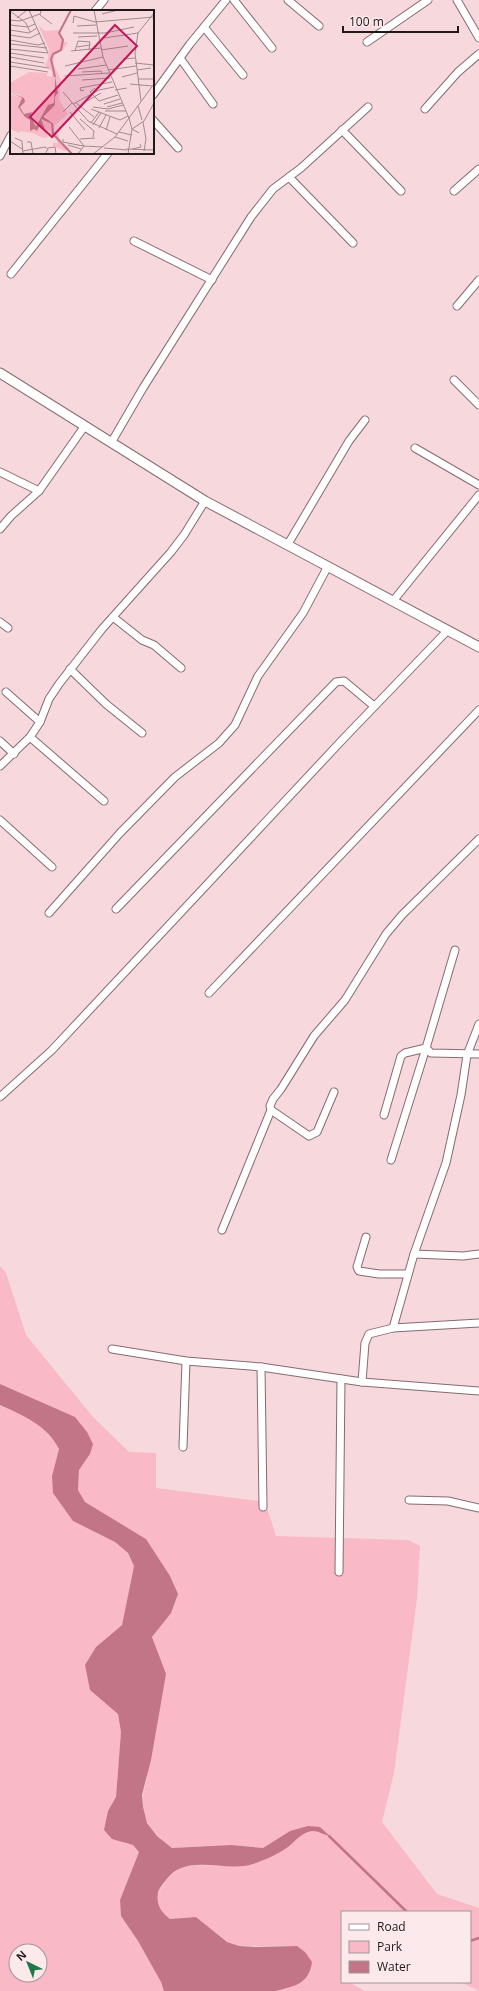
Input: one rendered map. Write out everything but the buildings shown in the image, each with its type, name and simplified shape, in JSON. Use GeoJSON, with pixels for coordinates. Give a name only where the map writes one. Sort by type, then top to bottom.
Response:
{"type":"FeatureCollection","features":[{"type":"Feature","properties":{"kind":"street"},"geometry":{"type":"LineString","coordinates":[[96,10],[104,0]]}},
{"type":"Feature","properties":{"kind":"street"},"geometry":{"type":"LineString","coordinates":[[154,94],[226,0]]}},
{"type":"Feature","properties":{"kind":"street"},"geometry":{"type":"LineString","coordinates":[[234,0],[272,48]]}},
{"type":"Feature","properties":{"kind":"street"},"geometry":{"type":"LineString","coordinates":[[288,0],[319,26]]}},
{"type":"Feature","properties":{"kind":"street"},"geometry":{"type":"LineString","coordinates":[[367,42],[428,0]]}},
{"type":"Feature","properties":{"kind":"street"},"geometry":{"type":"LineString","coordinates":[[457,0],[479,38]]}},
{"type":"Feature","properties":{"kind":"street"},"geometry":{"type":"LineString","coordinates":[[204,27],[242,75]]}},
{"type":"Feature","properties":{"kind":"street"},"geometry":{"type":"LineString","coordinates":[[425,109],[458,72],[479,54]]}},
{"type":"Feature","properties":{"kind":"street"},"geometry":{"type":"LineString","coordinates":[[180,58],[213,104]]}},
{"type":"Feature","properties":{"kind":"street"},"geometry":{"type":"LineString","coordinates":[[111,443],[143,388],[251,217],[273,189],[289,177],[368,107]]}},
{"type":"Feature","properties":{"kind":"street"},"geometry":{"type":"LineString","coordinates":[[154,121],[178,148]]}},
{"type":"Feature","properties":{"kind":"street"},"geometry":{"type":"LineString","coordinates":[[342,130],[401,191]]}},
{"type":"Feature","properties":{"kind":"street"},"geometry":{"type":"LineString","coordinates":[[0,156],[10,137]]}},
{"type":"Feature","properties":{"kind":"street"},"geometry":{"type":"LineString","coordinates":[[11,274],[107,154]]}},
{"type":"Feature","properties":{"kind":"street"},"geometry":{"type":"LineString","coordinates":[[454,191],[479,169]]}},
{"type":"Feature","properties":{"kind":"street"},"geometry":{"type":"LineString","coordinates":[[289,177],[353,243]]}},
{"type":"Feature","properties":{"kind":"street"},"geometry":{"type":"LineString","coordinates":[[134,240],[212,280]]}},
{"type":"Feature","properties":{"kind":"street"},"geometry":{"type":"LineString","coordinates":[[457,306],[479,280]]}},
{"type":"Feature","properties":{"kind":"street"},"geometry":{"type":"LineString","coordinates":[[0,373],[205,501],[479,647]]}},
{"type":"Feature","properties":{"kind":"street"},"geometry":{"type":"LineString","coordinates":[[454,380],[479,405]]}},
{"type":"Feature","properties":{"kind":"street"},"geometry":{"type":"LineString","coordinates":[[288,544],[349,441],[365,420]]}},
{"type":"Feature","properties":{"kind":"street"},"geometry":{"type":"LineString","coordinates":[[0,530],[39,491],[84,426]]}},
{"type":"Feature","properties":{"kind":"street"},"geometry":{"type":"LineString","coordinates":[[415,448],[479,485]]}},
{"type":"Feature","properties":{"kind":"street"},"geometry":{"type":"LineString","coordinates":[[0,472],[39,491]]}},
{"type":"Feature","properties":{"kind":"street"},"geometry":{"type":"LineString","coordinates":[[393,601],[479,495]]}},
{"type":"Feature","properties":{"kind":"street"},"geometry":{"type":"LineString","coordinates":[[0,766],[30,737],[40,722],[49,699],[70,669],[113,617],[171,552],[184,535],[205,501]]}},
{"type":"Feature","properties":{"kind":"street"},"geometry":{"type":"LineString","coordinates":[[49,913],[120,833],[175,777],[219,743],[235,725],[258,676],[303,613],[328,566]]}},
{"type":"Feature","properties":{"kind":"street"},"geometry":{"type":"LineString","coordinates":[[113,617],[142,640],[154,645],[181,668]]}},
{"type":"Feature","properties":{"kind":"street"},"geometry":{"type":"LineString","coordinates":[[0,622],[8,628]]}},
{"type":"Feature","properties":{"kind":"street"},"geometry":{"type":"LineString","coordinates":[[0,1097],[52,1050],[374,706],[448,630]]}},
{"type":"Feature","properties":{"kind":"street"},"geometry":{"type":"LineString","coordinates":[[70,669],[106,704],[142,733]]}},
{"type":"Feature","properties":{"kind":"street"},"geometry":{"type":"LineString","coordinates":[[116,909],[336,682],[344,681],[374,706]]}},
{"type":"Feature","properties":{"kind":"street"},"geometry":{"type":"LineString","coordinates":[[6,692],[40,722]]}},
{"type":"Feature","properties":{"kind":"street"},"geometry":{"type":"LineString","coordinates":[[209,993],[479,710]]}},
{"type":"Feature","properties":{"kind":"street"},"geometry":{"type":"LineString","coordinates":[[30,737],[104,801]]}},
{"type":"Feature","properties":{"kind":"street"},"geometry":{"type":"LineString","coordinates":[[0,741],[14,754]]}},
{"type":"Feature","properties":{"kind":"street"},"geometry":{"type":"LineString","coordinates":[[0,820],[52,867]]}},
{"type":"Feature","properties":{"kind":"street"},"geometry":{"type":"LineString","coordinates":[[222,1230],[271,1110],[270,1106],[272,1099],[281,1089],[314,1036],[345,1000],[386,934],[402,915],[479,839]]}},
{"type":"Feature","properties":{"kind":"street"},"geometry":{"type":"LineString","coordinates":[[391,1160],[455,950]]}},
{"type":"Feature","properties":{"kind":"street"},"geometry":{"type":"LineString","coordinates":[[393,1328],[414,1254],[446,1163],[468,1055],[479,1024]]}},
{"type":"Feature","properties":{"kind":"street"},"geometry":{"type":"LineString","coordinates":[[426,1048],[431,1053],[468,1055],[479,1054]]}},
{"type":"Feature","properties":{"kind":"street"},"geometry":{"type":"LineString","coordinates":[[384,1115],[401,1056],[405,1053],[426,1048]]}},
{"type":"Feature","properties":{"kind":"street"},"geometry":{"type":"LineString","coordinates":[[271,1110],[309,1136],[313,1135],[317,1132],[334,1092]]}},
{"type":"Feature","properties":{"kind":"street"},"geometry":{"type":"LineString","coordinates":[[366,1237],[358,1267],[359,1271],[379,1274],[408,1274]]}},
{"type":"Feature","properties":{"kind":"street"},"geometry":{"type":"LineString","coordinates":[[414,1254],[463,1256],[479,1254]]}},
{"type":"Feature","properties":{"kind":"street"},"geometry":{"type":"LineString","coordinates":[[362,1382],[365,1342],[369,1334],[393,1328],[479,1323]]}},
{"type":"Feature","properties":{"kind":"street"},"geometry":{"type":"LineString","coordinates":[[112,1349],[186,1361],[261,1367],[362,1382],[479,1391]]}},
{"type":"Feature","properties":{"kind":"street"},"geometry":{"type":"LineString","coordinates":[[183,1447],[186,1361]]}},
{"type":"Feature","properties":{"kind":"street"},"geometry":{"type":"LineString","coordinates":[[261,1367],[263,1507]]}},
{"type":"Feature","properties":{"kind":"street"},"geometry":{"type":"LineString","coordinates":[[339,1572],[341,1379]]}},
{"type":"Feature","properties":{"kind":"street"},"geometry":{"type":"LineString","coordinates":[[410,1500],[448,1501],[479,1508]]}},
{"type":"Feature","properties":{"kind":"green space"},"geometry":{"type":"Polygon","coordinates":[[[0,1266],[6,1273],[26,1335],[93,1417],[129,1452],[156,1453],[156,1488],[265,1502],[276,1536],[408,1540],[420,1546],[417,1599],[394,1773],[382,1822],[437,1894],[479,1908],[479,1991],[463,1983],[471,1983],[471,1911],[341,1911],[341,1983],[352,1983],[365,1991],[276,1991],[293,1987],[297,1946],[239,1946],[227,1942],[196,1917],[170,1919],[162,1912],[157,1902],[159,1891],[170,1875],[186,1865],[236,1866],[288,1847],[302,1834],[314,1831],[330,1836],[320,1827],[290,1831],[263,1848],[231,1845],[172,1848],[163,1841],[150,1826],[143,1810],[143,1801],[147,1779],[158,1653],[152,1637],[157,1630],[146,1539],[85,1502],[78,1490],[79,1470],[90,1454],[75,1418],[0,1384],[0,1266]]]}},
{"type":"Feature","properties":{"kind":"green space"},"geometry":{"type":"Polygon","coordinates":[[[0,1405],[34,1422],[54,1440],[59,1449],[52,1476],[73,1521],[115,1542],[128,1553],[134,1566],[122,1625],[96,1647],[90,1690],[118,1714],[121,1732],[116,1798],[108,1811],[124,1843],[133,1845],[139,1852],[120,1900],[121,1916],[138,1941],[161,1982],[164,1991],[0,1991],[0,1405]]]}},
{"type":"Feature","properties":{"kind":"water"},"geometry":{"type":"Polygon","coordinates":[[[0,1384],[75,1417],[87,1432],[93,1444],[90,1454],[79,1470],[78,1490],[85,1502],[146,1539],[170,1576],[178,1594],[171,1613],[152,1637],[166,1674],[151,1760],[142,1795],[147,1823],[157,1836],[172,1848],[231,1845],[263,1848],[290,1831],[308,1826],[320,1827],[331,1837],[310,1831],[280,1852],[253,1864],[242,1866],[195,1865],[184,1867],[174,1872],[166,1880],[159,1889],[158,1893],[160,1908],[170,1919],[196,1917],[227,1942],[239,1946],[256,1947],[297,1946],[305,1952],[312,1962],[308,1975],[300,1983],[276,1991],[164,1991],[161,1982],[138,1941],[121,1916],[120,1900],[139,1852],[133,1845],[112,1839],[104,1830],[108,1811],[116,1797],[121,1732],[118,1714],[90,1690],[85,1665],[96,1647],[122,1625],[134,1566],[128,1553],[115,1542],[73,1521],[53,1493],[52,1476],[59,1449],[41,1427],[26,1417],[0,1405],[0,1384]]]}},
{"type":"Feature","properties":{"kind":"waterway"},"geometry":{"type":"LineString","coordinates":[[329,1836],[406,1911]]}},
{"type":"Feature","properties":{"kind":"waterway"},"geometry":{"type":"LineString","coordinates":[[471,1941],[479,1938]]}}]}
